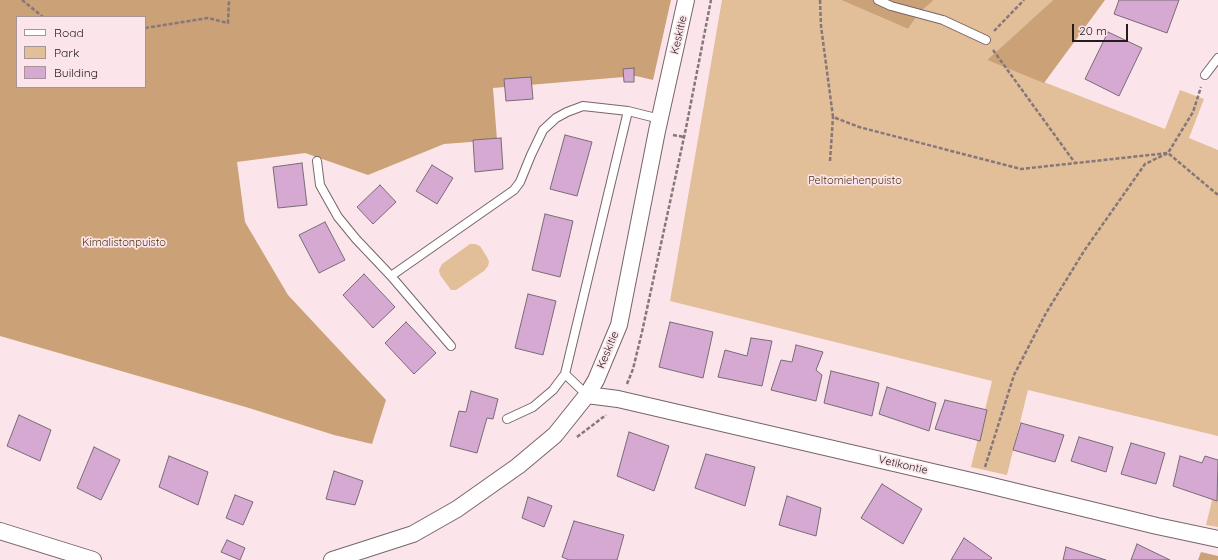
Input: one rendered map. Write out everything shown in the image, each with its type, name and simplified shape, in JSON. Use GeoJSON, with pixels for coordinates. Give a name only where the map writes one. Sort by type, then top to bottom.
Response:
{"type":"FeatureCollection","features":[{"type":"Feature","properties":{"kind":"street","name":"Keskitie"},"geometry":{"type":"LineString","coordinates":[[332,560],[356,557],[412,534],[457,509],[518,466],[555,435],[587,395],[596,380],[619,325],[660,119],[686,0]]}},
{"type":"Feature","properties":{"kind":"street","name":"Vetikontie"},"geometry":{"type":"LineString","coordinates":[[587,395],[618,399],[980,483],[1157,526],[1218,539]]}},
{"type":"Feature","properties":{"kind":"street"},"geometry":{"type":"LineString","coordinates":[[0,531],[93,560]]}},
{"type":"Feature","properties":{"kind":"lane"},"geometry":{"type":"LineString","coordinates":[[878,0],[891,6],[943,20],[986,40]]}},
{"type":"Feature","properties":{"kind":"lane"},"geometry":{"type":"LineString","coordinates":[[1205,75],[1218,58]]}},
{"type":"Feature","properties":{"kind":"lane"},"geometry":{"type":"LineString","coordinates":[[391,276],[518,186],[530,155],[543,130],[556,118],[584,106],[628,111],[660,119]]}},
{"type":"Feature","properties":{"kind":"lane"},"geometry":{"type":"LineString","coordinates":[[507,419],[533,407],[553,390],[565,374],[628,111]]}},
{"type":"Feature","properties":{"kind":"lane"},"geometry":{"type":"LineString","coordinates":[[317,161],[320,185],[338,217],[356,239],[391,276],[450,346]]}},
{"type":"Feature","properties":{"kind":"lane"},"geometry":{"type":"LineString","coordinates":[[565,374],[587,395]]}},
{"type":"Feature","properties":{"kind":"path"},"geometry":{"type":"LineString","coordinates":[[22,0],[42,16]]}},
{"type":"Feature","properties":{"kind":"path"},"geometry":{"type":"LineString","coordinates":[[146,28],[208,18],[228,23],[229,0]]}},
{"type":"Feature","properties":{"kind":"path"},"geometry":{"type":"LineString","coordinates":[[572,441],[609,412],[626,385],[632,369],[642,332],[686,128],[711,0]]}},
{"type":"Feature","properties":{"kind":"path"},"geometry":{"type":"LineString","coordinates":[[820,0],[821,26],[832,117],[830,161]]}},
{"type":"Feature","properties":{"kind":"path"},"geometry":{"type":"LineString","coordinates":[[1024,0],[986,40],[1075,163]]}},
{"type":"Feature","properties":{"kind":"path"},"geometry":{"type":"LineString","coordinates":[[980,483],[1014,375],[1046,313],[1084,250],[1145,164],[1168,153],[1193,112],[1205,75]]}},
{"type":"Feature","properties":{"kind":"path"},"geometry":{"type":"LineString","coordinates":[[832,117],[859,127],[1021,169],[1168,153],[1218,196]]}},
{"type":"Feature","properties":{"kind":"green space","name":"Kimalistonpuisto"},"geometry":{"type":"Polygon","coordinates":[[[0,0],[671,0],[653,80],[636,76],[493,88],[497,140],[444,144],[368,175],[305,153],[237,162],[245,222],[288,295],[386,400],[372,444],[334,435],[249,408],[0,336],[0,0]]]}},
{"type":"Feature","properties":{"kind":"green space","name":"Peltomiehenpuisto"},"geometry":{"type":"Polygon","coordinates":[[[722,0],[841,0],[908,29],[919,13],[934,0],[1053,0],[987,60],[1165,129],[1180,90],[1204,99],[1189,138],[1218,150],[1218,436],[1028,390],[1007,475],[971,467],[992,381],[670,301],[722,0]]]}},
{"type":"Feature","properties":{"kind":"green space"},"geometry":{"type":"Polygon","coordinates":[[[841,0],[934,0],[919,13],[908,29],[841,0]]]}},
{"type":"Feature","properties":{"kind":"green space"},"geometry":{"type":"Polygon","coordinates":[[[1053,0],[1105,0],[1044,83],[987,60],[1053,0]]]}},
{"type":"Feature","properties":{"kind":"green space"},"geometry":{"type":"Polygon","coordinates":[[[470,244],[480,246],[489,262],[488,266],[484,271],[456,290],[451,290],[440,275],[439,270],[442,264],[470,244]]]}},
{"type":"Feature","properties":{"kind":"green space"},"geometry":{"type":"Polygon","coordinates":[[[1218,476],[1218,527],[1206,525],[1218,476]]]}},
{"type":"Feature","properties":{"kind":"green space"},"geometry":{"type":"Polygon","coordinates":[[[1201,552],[1218,556],[1218,560],[1198,560],[1201,552]]]}},
{"type":"Feature","properties":{"kind":"building"},"geometry":{"type":"Polygon","coordinates":[[[1119,0],[1179,0],[1167,33],[1114,14],[1119,0]]]}},
{"type":"Feature","properties":{"kind":"building"},"geometry":{"type":"Polygon","coordinates":[[[1108,32],[1142,48],[1119,96],[1085,79],[1108,32]]]}},
{"type":"Feature","properties":{"kind":"building"},"geometry":{"type":"Polygon","coordinates":[[[634,68],[634,82],[624,82],[623,69],[634,68]]]}},
{"type":"Feature","properties":{"kind":"building"},"geometry":{"type":"Polygon","coordinates":[[[531,77],[533,99],[506,101],[504,79],[531,77]]]}},
{"type":"Feature","properties":{"kind":"building"},"geometry":{"type":"Polygon","coordinates":[[[565,135],[592,142],[577,196],[550,189],[565,135]]]}},
{"type":"Feature","properties":{"kind":"building"},"geometry":{"type":"Polygon","coordinates":[[[501,138],[503,169],[475,172],[473,140],[501,138]]]}},
{"type":"Feature","properties":{"kind":"building"},"geometry":{"type":"Polygon","coordinates":[[[302,163],[307,205],[278,208],[273,167],[302,163]]]}},
{"type":"Feature","properties":{"kind":"building"},"geometry":{"type":"Polygon","coordinates":[[[432,165],[453,178],[437,204],[416,191],[432,165]]]}},
{"type":"Feature","properties":{"kind":"building"},"geometry":{"type":"Polygon","coordinates":[[[380,185],[396,202],[373,224],[357,207],[380,185]]]}},
{"type":"Feature","properties":{"kind":"building"},"geometry":{"type":"Polygon","coordinates":[[[545,214],[573,221],[560,277],[532,270],[545,214]]]}},
{"type":"Feature","properties":{"kind":"building"},"geometry":{"type":"Polygon","coordinates":[[[325,222],[345,260],[319,273],[299,235],[325,222]]]}},
{"type":"Feature","properties":{"kind":"building"},"geometry":{"type":"Polygon","coordinates":[[[364,274],[395,307],[373,328],[343,295],[364,274]]]}},
{"type":"Feature","properties":{"kind":"building"},"geometry":{"type":"Polygon","coordinates":[[[528,294],[556,301],[543,355],[515,348],[528,294]]]}},
{"type":"Feature","properties":{"kind":"building"},"geometry":{"type":"Polygon","coordinates":[[[406,322],[436,353],[414,374],[385,343],[406,322]]]}},
{"type":"Feature","properties":{"kind":"building"},"geometry":{"type":"Polygon","coordinates":[[[670,322],[713,332],[703,378],[659,367],[670,322]]]}},
{"type":"Feature","properties":{"kind":"building"},"geometry":{"type":"Polygon","coordinates":[[[751,338],[772,341],[762,386],[718,377],[725,350],[747,356],[751,338]]]}},
{"type":"Feature","properties":{"kind":"building"},"geometry":{"type":"Polygon","coordinates":[[[796,345],[823,352],[816,370],[822,375],[816,401],[771,390],[781,360],[792,362],[796,345]]]}},
{"type":"Feature","properties":{"kind":"building"},"geometry":{"type":"Polygon","coordinates":[[[831,371],[879,383],[872,416],[824,403],[831,371]]]}},
{"type":"Feature","properties":{"kind":"building"},"geometry":{"type":"Polygon","coordinates":[[[887,387],[936,403],[929,431],[879,414],[887,387]]]}},
{"type":"Feature","properties":{"kind":"building"},"geometry":{"type":"Polygon","coordinates":[[[471,391],[498,399],[493,419],[487,418],[477,453],[450,446],[459,411],[466,412],[471,391]]]}},
{"type":"Feature","properties":{"kind":"building"},"geometry":{"type":"Polygon","coordinates":[[[945,400],[987,410],[980,441],[935,429],[945,400]]]}},
{"type":"Feature","properties":{"kind":"building"},"geometry":{"type":"Polygon","coordinates":[[[19,415],[51,430],[40,461],[7,446],[19,415]]]}},
{"type":"Feature","properties":{"kind":"building"},"geometry":{"type":"Polygon","coordinates":[[[1021,423],[1064,435],[1055,462],[1013,450],[1021,423]]]}},
{"type":"Feature","properties":{"kind":"building"},"geometry":{"type":"Polygon","coordinates":[[[629,432],[669,446],[654,491],[617,476],[629,432]]]}},
{"type":"Feature","properties":{"kind":"building"},"geometry":{"type":"Polygon","coordinates":[[[1079,437],[1113,447],[1106,472],[1071,461],[1079,437]]]}},
{"type":"Feature","properties":{"kind":"building"},"geometry":{"type":"Polygon","coordinates":[[[1131,443],[1165,453],[1156,484],[1121,474],[1131,443]]]}},
{"type":"Feature","properties":{"kind":"building"},"geometry":{"type":"Polygon","coordinates":[[[94,447],[120,460],[101,500],[77,488],[94,447]]]}},
{"type":"Feature","properties":{"kind":"building"},"geometry":{"type":"Polygon","coordinates":[[[706,454],[755,467],[745,506],[695,488],[706,454]]]}},
{"type":"Feature","properties":{"kind":"building"},"geometry":{"type":"Polygon","coordinates":[[[169,456],[208,472],[198,505],[159,487],[169,456]]]}},
{"type":"Feature","properties":{"kind":"building"},"geometry":{"type":"Polygon","coordinates":[[[1180,456],[1202,463],[1205,456],[1218,460],[1217,501],[1173,486],[1180,456]]]}},
{"type":"Feature","properties":{"kind":"building"},"geometry":{"type":"Polygon","coordinates":[[[334,471],[363,481],[355,505],[326,499],[334,471]]]}},
{"type":"Feature","properties":{"kind":"building"},"geometry":{"type":"Polygon","coordinates":[[[882,484],[922,509],[903,544],[861,518],[882,484]]]}},
{"type":"Feature","properties":{"kind":"building"},"geometry":{"type":"Polygon","coordinates":[[[235,495],[253,502],[243,525],[226,518],[235,495]]]}},
{"type":"Feature","properties":{"kind":"building"},"geometry":{"type":"Polygon","coordinates":[[[787,496],[821,508],[816,536],[779,525],[787,496]]]}},
{"type":"Feature","properties":{"kind":"building"},"geometry":{"type":"Polygon","coordinates":[[[528,497],[552,506],[544,527],[522,518],[528,497]]]}},
{"type":"Feature","properties":{"kind":"building"},"geometry":{"type":"Polygon","coordinates":[[[574,521],[624,535],[617,560],[569,560],[562,557],[574,521]]]}},
{"type":"Feature","properties":{"kind":"building"},"geometry":{"type":"Polygon","coordinates":[[[964,538],[992,558],[990,560],[951,560],[964,538]]]}},
{"type":"Feature","properties":{"kind":"building"},"geometry":{"type":"Polygon","coordinates":[[[227,540],[245,548],[240,560],[221,552],[227,540]]]}},
{"type":"Feature","properties":{"kind":"building"},"geometry":{"type":"Polygon","coordinates":[[[1137,544],[1170,560],[1131,560],[1137,544]]]}},
{"type":"Feature","properties":{"kind":"building"},"geometry":{"type":"Polygon","coordinates":[[[1066,547],[1106,560],[1063,560],[1066,547]]]}}]}
